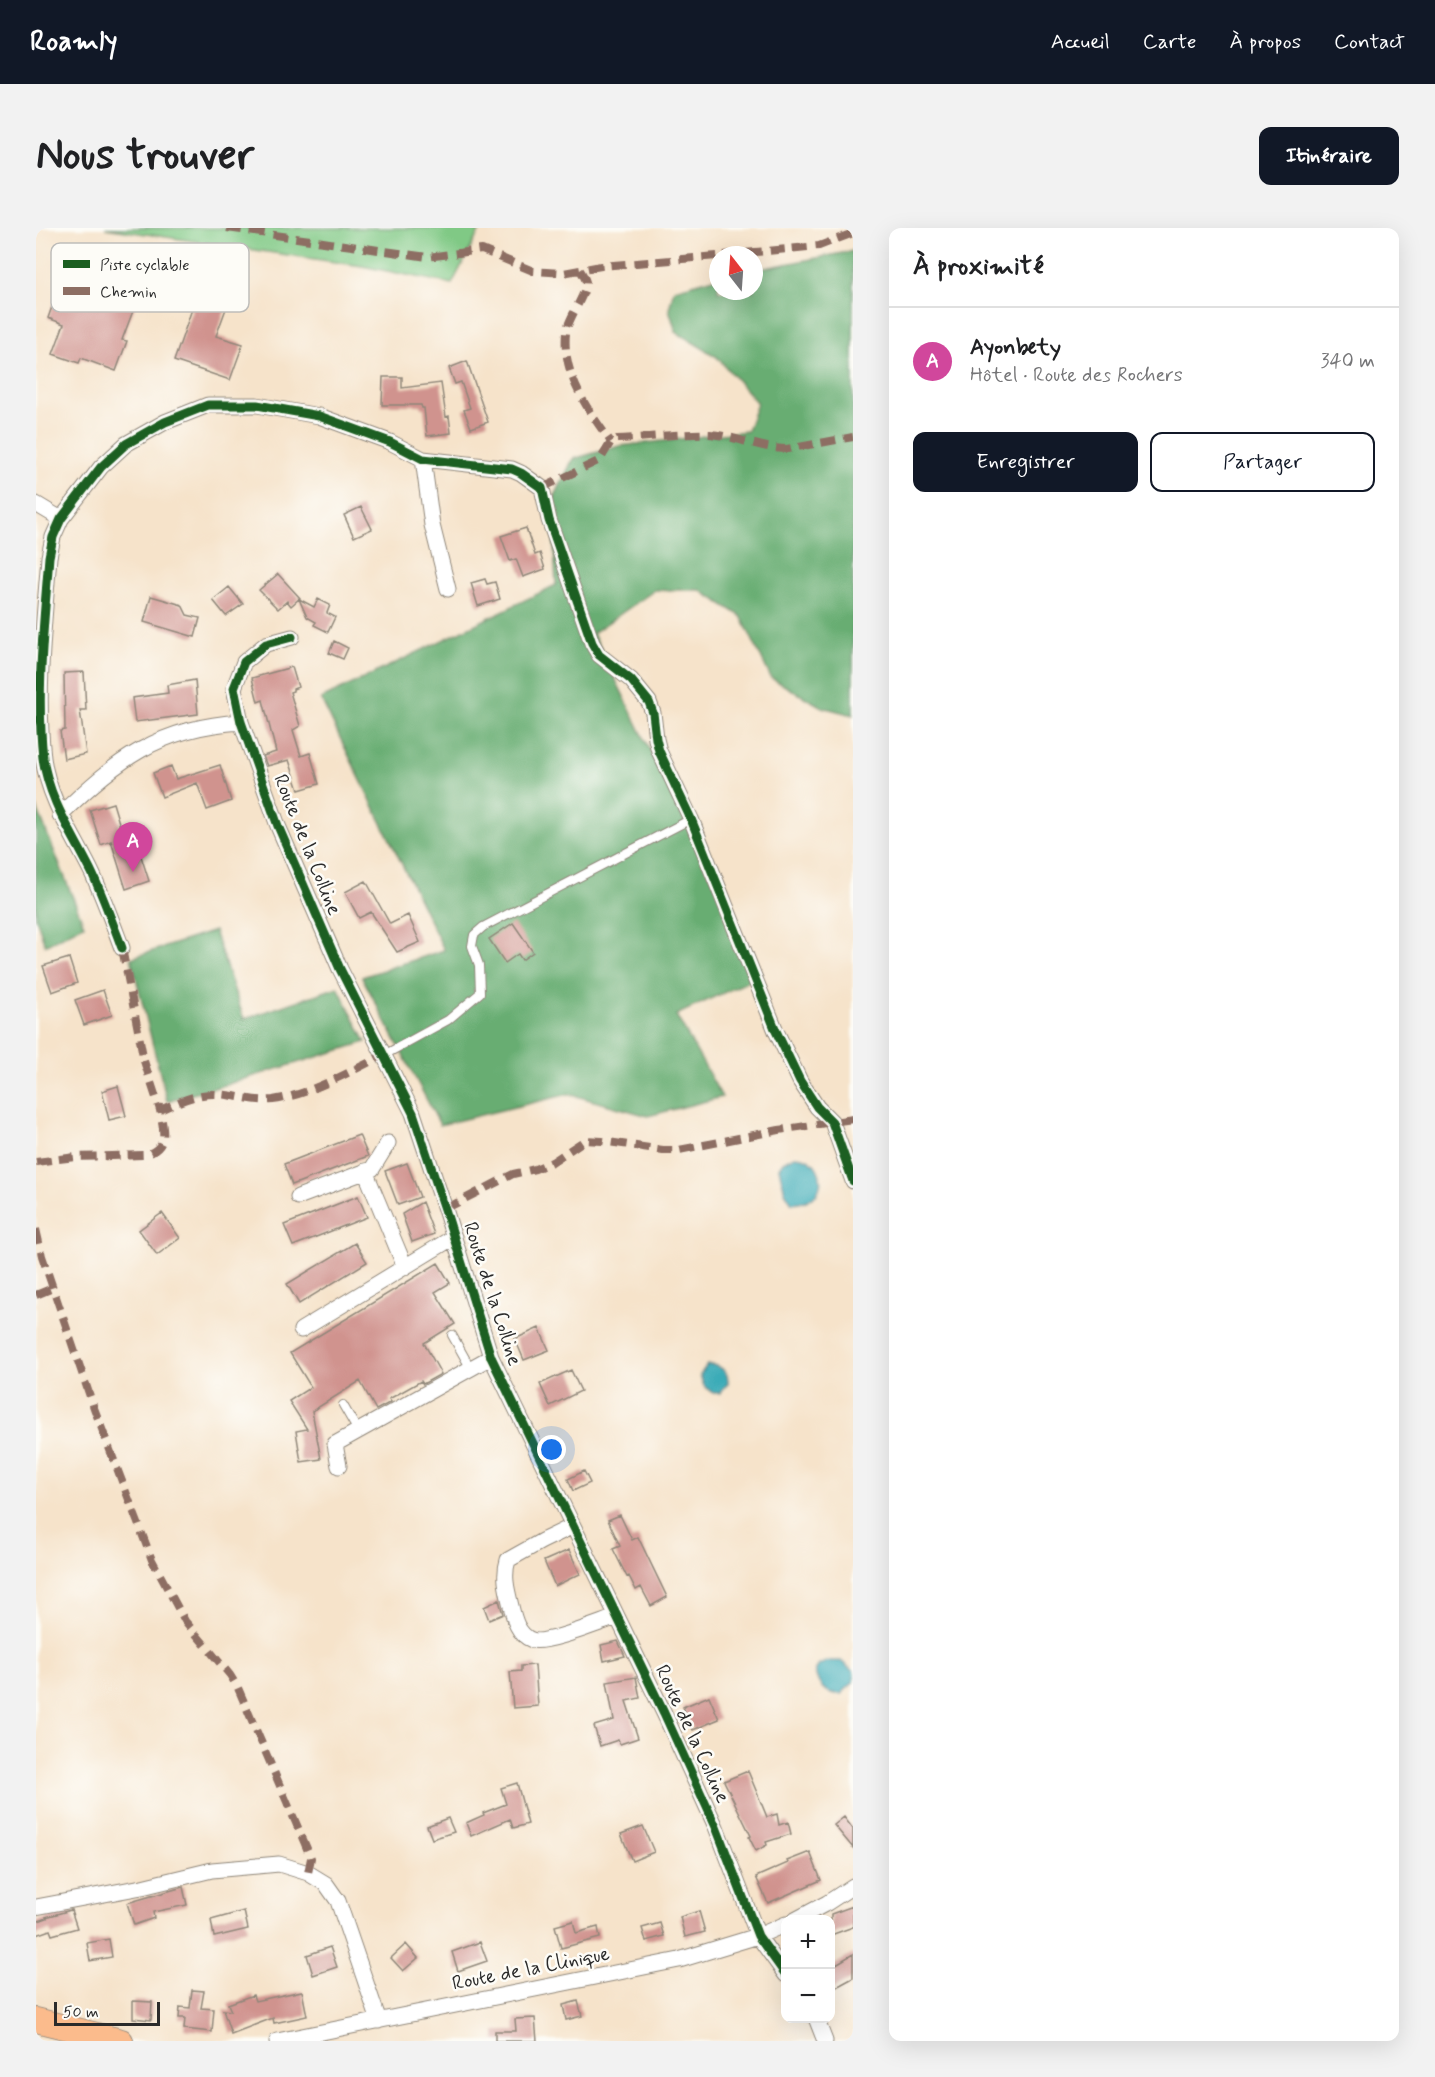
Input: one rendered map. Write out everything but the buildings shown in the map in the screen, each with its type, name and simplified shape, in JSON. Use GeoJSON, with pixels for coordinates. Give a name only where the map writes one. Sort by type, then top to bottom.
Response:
{"type":"FeatureCollection","features":[{"type":"Feature","properties":{"kind":"main road"},"geometry":{"type":"LineString","coordinates":[[36,2020],[121,2041]]}},
{"type":"Feature","properties":{"kind":"street"},"geometry":{"type":"LineString","coordinates":[[122,948],[93,875],[60,815],[43,759],[38,676],[49,556],[53,537],[61,519],[101,467],[126,444],[165,422],[208,405],[257,405],[320,416],[390,442],[423,459],[512,470],[521,473],[542,488],[549,520],[592,644],[599,655],[631,680],[650,702],[659,751],[691,819],[776,1031],[804,1086],[818,1107],[832,1122],[853,1181]]}},
{"type":"Feature","properties":{"kind":"street"},"geometry":{"type":"LineString","coordinates":[[423,459],[432,525],[448,589]]}},
{"type":"Feature","properties":{"kind":"street"},"geometry":{"type":"LineString","coordinates":[[36,504],[61,519]]}},
{"type":"Feature","properties":{"kind":"street","name":"Route de la Colline"},"geometry":{"type":"LineString","coordinates":[[292,637],[266,644],[244,662],[234,688],[241,722],[278,826],[340,969],[413,1113],[491,1357],[716,1827],[759,1936],[782,1969]]}},
{"type":"Feature","properties":{"kind":"street"},"geometry":{"type":"LineString","coordinates":[[60,815],[112,767],[156,741],[217,723],[241,722]]}},
{"type":"Feature","properties":{"kind":"street"},"geometry":{"type":"LineString","coordinates":[[298,1197],[372,1168],[388,1143]]}},
{"type":"Feature","properties":{"kind":"street"},"geometry":{"type":"LineString","coordinates":[[365,1172],[405,1267]]}},
{"type":"Feature","properties":{"kind":"street"},"geometry":{"type":"LineString","coordinates":[[301,1330],[454,1238]]}},
{"type":"Feature","properties":{"kind":"street"},"geometry":{"type":"LineString","coordinates":[[339,1466],[335,1444],[491,1357]]}},
{"type":"Feature","properties":{"kind":"street"},"geometry":{"type":"LineString","coordinates":[[573,1526],[508,1560],[505,1570],[507,1590],[515,1623],[526,1637],[535,1641],[561,1636],[617,1617]]}},
{"type":"Feature","properties":{"kind":"street"},"geometry":{"type":"LineString","coordinates":[[36,1907],[142,1887],[212,1870],[279,1864],[308,1873],[326,1884],[338,1901],[379,2021]]}},
{"type":"Feature","properties":{"kind":"street"},"geometry":{"type":"LineString","coordinates":[[804,1915],[853,1886]]}},
{"type":"Feature","properties":{"kind":"street","name":"Route de la Clinique"},"geometry":{"type":"LineString","coordinates":[[279,2041],[647,1967],[759,1936],[781,1926]]}},
{"type":"Feature","properties":{"kind":"street"},"geometry":{"type":"LineString","coordinates":[[818,2023],[825,2041]]}},
{"type":"Feature","properties":{"kind":"lane"},"geometry":{"type":"LineString","coordinates":[[384,1055],[448,1020],[480,993],[479,965],[472,946],[474,935],[483,927],[691,819]]}},
{"type":"Feature","properties":{"kind":"lane"},"geometry":{"type":"LineString","coordinates":[[452,1335],[471,1369]]}},
{"type":"Feature","properties":{"kind":"lane"},"geometry":{"type":"LineString","coordinates":[[343,1405],[358,1431]]}},
{"type":"Feature","properties":{"kind":"green space"},"geometry":{"type":"Polygon","coordinates":[[[105,228],[481,228],[452,284],[362,266],[249,249],[249,243],[206,243],[105,228]]]}},
{"type":"Feature","properties":{"kind":"green space"},"geometry":{"type":"Polygon","coordinates":[[[853,251],[853,715],[822,707],[771,678],[741,616],[700,590],[655,590],[593,633],[760,976],[676,1015],[722,1097],[648,1116],[569,1094],[440,1125],[362,977],[444,950],[321,699],[556,585],[552,502],[573,459],[620,446],[747,431],[757,403],[717,357],[676,332],[669,309],[674,289],[709,279],[709,300],[763,300],[763,268],[853,251]]]}},
{"type":"Feature","properties":{"kind":"green space"},"geometry":{"type":"Polygon","coordinates":[[[36,806],[84,925],[45,945],[36,918],[36,806]]]}},
{"type":"Feature","properties":{"kind":"green space"},"geometry":{"type":"Polygon","coordinates":[[[214,931],[244,1019],[338,987],[366,1042],[167,1101],[131,958],[214,931]]]}},
{"type":"Feature","properties":{"kind":"water"},"geometry":{"type":"Polygon","coordinates":[[[794,1156],[802,1157],[814,1164],[820,1175],[820,1181],[816,1195],[806,1201],[792,1203],[785,1192],[779,1168],[783,1162],[794,1156]]]}},
{"type":"Feature","properties":{"kind":"water"},"geometry":{"type":"Polygon","coordinates":[[[707,1365],[719,1367],[727,1375],[728,1383],[721,1393],[713,1393],[704,1386],[700,1375],[707,1365]]]}},
{"type":"Feature","properties":{"kind":"water"},"geometry":{"type":"Polygon","coordinates":[[[828,1661],[841,1661],[853,1671],[853,1683],[841,1694],[826,1691],[818,1681],[815,1671],[819,1665],[828,1661]]]}},
{"type":"Feature","properties":{"kind":"marked path"},"geometry":{"type":"LineString","coordinates":[[227,228],[427,257],[482,250],[533,271],[563,273],[601,266],[709,257]]}},
{"type":"Feature","properties":{"kind":"marked path"},"geometry":{"type":"LineString","coordinates":[[763,251],[819,246],[853,233]]}},
{"type":"Feature","properties":{"kind":"marked path"},"geometry":{"type":"LineString","coordinates":[[580,270],[586,280],[586,287],[567,327],[568,363],[578,391],[611,442]]}},
{"type":"Feature","properties":{"kind":"marked path"},"geometry":{"type":"LineString","coordinates":[[542,488],[600,460],[611,442],[617,439],[710,434],[767,447],[787,449],[853,437]]}},
{"type":"Feature","properties":{"kind":"marked path"},"geometry":{"type":"LineString","coordinates":[[122,948],[144,1061],[160,1110]]}},
{"type":"Feature","properties":{"kind":"marked path"},"geometry":{"type":"LineString","coordinates":[[36,1162],[76,1157],[146,1155],[159,1147],[162,1142],[160,1110],[174,1104],[210,1094],[266,1100],[287,1097],[330,1082],[384,1055]]}},
{"type":"Feature","properties":{"kind":"marked path"},"geometry":{"type":"LineString","coordinates":[[445,1209],[513,1174],[552,1162],[585,1140],[679,1150],[779,1130],[853,1119]]}},
{"type":"Feature","properties":{"kind":"marked path"},"geometry":{"type":"LineString","coordinates":[[36,1229],[42,1256],[94,1408],[152,1560],[185,1621],[238,1688],[311,1858],[308,1873]]}},
{"type":"Feature","properties":{"kind":"marked path"},"geometry":{"type":"LineString","coordinates":[[36,1295],[53,1288]]}},
{"type":"Feature","properties":{"kind":"cycle path"},"geometry":{"type":"LineString","coordinates":[[122,948],[93,875],[51,790],[43,758],[41,733],[42,657],[49,557],[53,537],[61,519],[101,467],[126,444],[165,422],[208,405],[257,405],[319,416],[390,442],[423,459],[512,469],[542,488],[549,520],[592,643],[599,655],[631,680],[649,702],[659,751],[691,819],[776,1031],[800,1081],[817,1107],[832,1122],[853,1181]]}},
{"type":"Feature","properties":{"kind":"cycle path"},"geometry":{"type":"LineString","coordinates":[[292,637],[266,644],[244,662],[234,688],[241,722],[278,826],[340,969],[413,1113],[491,1357],[664,1713],[716,1827],[758,1936],[782,1969]]}},
{"type":"Feature","properties":{"kind":"place","name":"Ayonbety"},"geometry":{"type":"Point","coordinates":[133,872]}}]}
